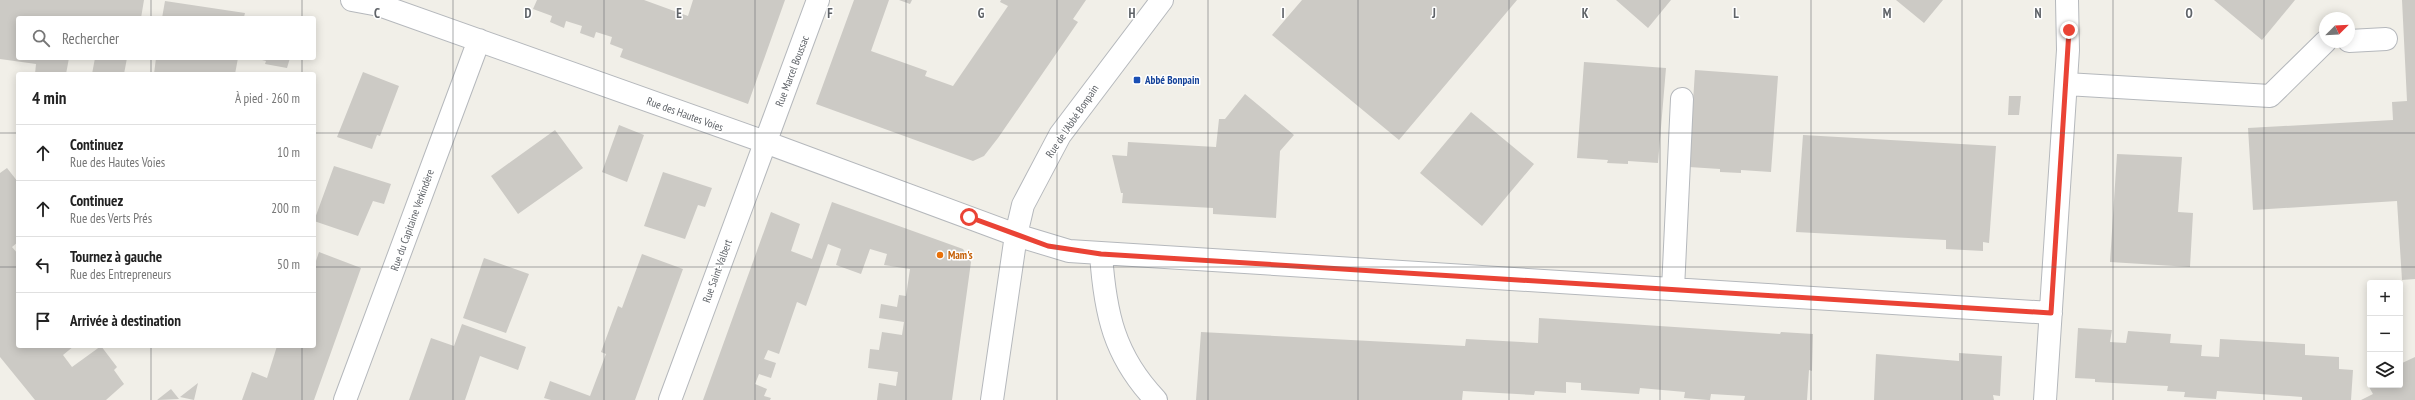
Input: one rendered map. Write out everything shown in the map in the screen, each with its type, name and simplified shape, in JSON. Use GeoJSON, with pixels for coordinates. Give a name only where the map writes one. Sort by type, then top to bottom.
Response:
{"type":"FeatureCollection","features":[{"type":"Feature","properties":{"kind":"street","name":"Rue des Hautes Voies"},"geometry":{"type":"LineString","coordinates":[[352,0],[379,5],[479,40],[764,142],[1016,235],[1069,251],[2051,313]]}},
{"type":"Feature","properties":{"kind":"street","name":"Rue Marcel Boussac"},"geometry":{"type":"LineString","coordinates":[[764,142],[818,0]]}},
{"type":"Feature","properties":{"kind":"street","name":"Rue de l'Abbé Bonpain"},"geometry":{"type":"LineString","coordinates":[[992,400],[1016,235],[1023,205],[1060,135],[1162,0]]}},
{"type":"Feature","properties":{"kind":"street"},"geometry":{"type":"LineString","coordinates":[[2046,400],[2069,30],[2067,0]]}},
{"type":"Feature","properties":{"kind":"street"},"geometry":{"type":"LineString","coordinates":[[2355,41],[2386,39]]}},
{"type":"Feature","properties":{"kind":"street","name":"Rue du Capitaine Verkindère"},"geometry":{"type":"LineString","coordinates":[[345,400],[479,40]]}},
{"type":"Feature","properties":{"kind":"street"},"geometry":{"type":"LineString","coordinates":[[2066,84],[2270,96],[2319,48]]}},
{"type":"Feature","properties":{"kind":"street"},"geometry":{"type":"LineString","coordinates":[[1673,290],[1682,99]]}},
{"type":"Feature","properties":{"kind":"street","name":"Rue Saint-Valbert"},"geometry":{"type":"LineString","coordinates":[[670,400],[764,142]]}},
{"type":"Feature","properties":{"kind":"street"},"geometry":{"type":"LineString","coordinates":[[1101,254],[1104,296],[1110,324],[1123,355],[1139,382],[1156,400]]}},
{"type":"Feature","properties":{"kind":"building"},"geometry":{"type":"Polygon","coordinates":[[[0,0],[144,0],[141,16],[16,16],[16,60],[69,60],[66,72],[35,72],[36,64],[0,59],[0,0]]]}},
{"type":"Feature","properties":{"kind":"building"},"geometry":{"type":"Polygon","coordinates":[[[537,0],[644,0],[688,16],[693,0],[785,0],[748,104],[620,57],[623,49],[610,44],[612,37],[596,32],[594,38],[580,33],[582,26],[566,21],[564,28],[550,22],[552,16],[533,9],[537,0]]]}},
{"type":"Feature","properties":{"kind":"building"},"geometry":{"type":"Polygon","coordinates":[[[854,0],[889,0],[871,51],[927,71],[925,76],[953,86],[1008,6],[1000,2],[1001,0],[1086,0],[1073,19],[1078,22],[998,138],[984,156],[973,161],[816,104],[854,0]]]}},
{"type":"Feature","properties":{"kind":"building"},"geometry":{"type":"Polygon","coordinates":[[[899,0],[912,0],[910,4],[899,0]]]}},
{"type":"Feature","properties":{"kind":"building"},"geometry":{"type":"Polygon","coordinates":[[[1302,0],[1517,0],[1399,140],[1272,35],[1302,0]]]}},
{"type":"Feature","properties":{"kind":"building"},"geometry":{"type":"Polygon","coordinates":[[[1616,0],[1671,0],[1648,28],[1616,0]]]}},
{"type":"Feature","properties":{"kind":"building"},"geometry":{"type":"Polygon","coordinates":[[[1896,0],[1943,0],[1924,23],[1896,0]]]}},
{"type":"Feature","properties":{"kind":"building"},"geometry":{"type":"Polygon","coordinates":[[[2214,0],[2295,0],[2262,40],[2214,0]]]}},
{"type":"Feature","properties":{"kind":"building"},"geometry":{"type":"Polygon","coordinates":[[[2402,0],[2415,0],[2415,279],[2402,280],[2397,201],[2253,210],[2248,128],[2393,120],[2392,102],[2407,101],[2402,0]]]}},
{"type":"Feature","properties":{"kind":"building"},"geometry":{"type":"Polygon","coordinates":[[[165,1],[245,13],[244,16],[162,16],[165,1]]]}},
{"type":"Feature","properties":{"kind":"building"},"geometry":{"type":"Polygon","coordinates":[[[95,60],[127,60],[124,72],[92,72],[95,60]]]}},
{"type":"Feature","properties":{"kind":"building"},"geometry":{"type":"Polygon","coordinates":[[[156,60],[238,60],[235,72],[154,72],[156,60]]]}},
{"type":"Feature","properties":{"kind":"building"},"geometry":{"type":"Polygon","coordinates":[[[262,60],[289,60],[287,68],[265,64],[266,61],[262,60]]]}},
{"type":"Feature","properties":{"kind":"building"},"geometry":{"type":"Polygon","coordinates":[[[1584,62],[1666,68],[1658,163],[1628,161],[1628,164],[1607,163],[1608,160],[1577,158],[1584,62]]]}},
{"type":"Feature","properties":{"kind":"building"},"geometry":{"type":"Polygon","coordinates":[[[1695,70],[1778,76],[1771,172],[1741,170],[1741,173],[1720,172],[1720,169],[1689,167],[1695,70]]]}},
{"type":"Feature","properties":{"kind":"building"},"geometry":{"type":"Polygon","coordinates":[[[363,72],[399,86],[380,136],[377,135],[372,149],[337,137],[363,72]]]}},
{"type":"Feature","properties":{"kind":"building"},"geometry":{"type":"Polygon","coordinates":[[[1245,94],[1294,135],[1280,151],[1276,218],[1213,214],[1213,208],[1122,203],[1123,193],[1121,193],[1112,155],[1127,156],[1128,142],[1216,147],[1219,119],[1225,119],[1245,94]]]}},
{"type":"Feature","properties":{"kind":"building"},"geometry":{"type":"Polygon","coordinates":[[[2009,96],[2021,96],[2019,115],[2008,115],[2009,96]]]}},
{"type":"Feature","properties":{"kind":"building"},"geometry":{"type":"Polygon","coordinates":[[[1471,112],[1534,164],[1482,226],[1420,173],[1471,112]]]}},
{"type":"Feature","properties":{"kind":"building"},"geometry":{"type":"Polygon","coordinates":[[[619,125],[644,135],[627,182],[602,172],[619,125]]]}},
{"type":"Feature","properties":{"kind":"building"},"geometry":{"type":"Polygon","coordinates":[[[555,130],[583,168],[518,214],[491,176],[555,130]]]}},
{"type":"Feature","properties":{"kind":"building"},"geometry":{"type":"Polygon","coordinates":[[[1803,135],[1996,146],[1989,243],[1983,242],[1983,251],[1946,249],[1946,240],[1796,232],[1803,135]]]}},
{"type":"Feature","properties":{"kind":"building"},"geometry":{"type":"Polygon","coordinates":[[[2117,154],[2182,157],[2178,212],[2193,213],[2190,267],[2110,262],[2117,154]]]}},
{"type":"Feature","properties":{"kind":"building"},"geometry":{"type":"Polygon","coordinates":[[[334,166],[391,184],[384,204],[373,201],[358,236],[316,222],[316,216],[334,166]]]}},
{"type":"Feature","properties":{"kind":"building"},"geometry":{"type":"Polygon","coordinates":[[[7,168],[16,179],[16,244],[12,247],[16,252],[16,348],[72,348],[63,355],[72,367],[98,348],[103,348],[117,367],[114,370],[124,384],[106,400],[35,400],[0,357],[0,173],[7,168]]]}},
{"type":"Feature","properties":{"kind":"building"},"geometry":{"type":"Polygon","coordinates":[[[663,172],[712,188],[705,207],[698,205],[685,239],[644,226],[663,172]]]}},
{"type":"Feature","properties":{"kind":"building"},"geometry":{"type":"Polygon","coordinates":[[[832,202],[963,249],[971,262],[952,400],[877,400],[879,383],[896,386],[898,372],[868,368],[870,349],[879,350],[882,332],[902,335],[904,322],[879,318],[881,304],[897,307],[899,295],[906,296],[910,269],[884,265],[887,254],[870,249],[861,274],[836,265],[841,249],[828,244],[806,306],[797,302],[779,354],[768,350],[764,359],[776,363],[771,378],[759,374],[755,384],[767,389],[764,396],[771,398],[770,400],[703,400],[771,212],[800,224],[791,251],[812,259],[832,202]]]}},
{"type":"Feature","properties":{"kind":"building"},"geometry":{"type":"Polygon","coordinates":[[[319,252],[361,268],[314,400],[242,400],[252,372],[267,378],[276,348],[316,348],[316,261],[319,252]]]}},
{"type":"Feature","properties":{"kind":"building"},"geometry":{"type":"Polygon","coordinates":[[[642,254],[683,269],[635,400],[551,400],[544,398],[550,381],[590,396],[606,354],[601,352],[618,306],[622,308],[642,254]]]}},
{"type":"Feature","properties":{"kind":"building"},"geometry":{"type":"Polygon","coordinates":[[[484,258],[529,274],[506,333],[463,318],[484,258]]]}},
{"type":"Feature","properties":{"kind":"building"},"geometry":{"type":"Polygon","coordinates":[[[1539,318],[1780,334],[1781,332],[1813,334],[1812,371],[1809,370],[1807,400],[1744,400],[1745,396],[1711,394],[1710,400],[1708,400],[1684,398],[1685,392],[1640,388],[1639,394],[1581,390],[1581,383],[1566,382],[1566,393],[1535,391],[1534,395],[1463,391],[1462,400],[1196,400],[1201,332],[1465,346],[1466,339],[1538,343],[1539,318]]]}},
{"type":"Feature","properties":{"kind":"building"},"geometry":{"type":"Polygon","coordinates":[[[462,324],[526,347],[518,370],[480,356],[465,400],[409,400],[431,338],[454,346],[462,324]]]}},
{"type":"Feature","properties":{"kind":"building"},"geometry":{"type":"Polygon","coordinates":[[[2078,328],[2112,330],[2110,342],[2126,343],[2128,331],[2171,334],[2170,343],[2202,345],[2201,356],[2219,357],[2220,339],[2305,344],[2305,355],[2339,357],[2339,369],[2353,370],[2351,400],[2302,400],[2302,397],[2217,391],[2216,399],[2184,397],[2185,392],[2167,391],[2168,386],[2095,382],[2095,379],[2075,378],[2078,328]]]}},
{"type":"Feature","properties":{"kind":"building"},"geometry":{"type":"Polygon","coordinates":[[[1959,353],[2002,356],[2000,396],[1993,395],[1994,400],[1874,400],[1876,354],[1959,361],[1959,353]]]}},
{"type":"Feature","properties":{"kind":"building"},"geometry":{"type":"Polygon","coordinates":[[[2415,357],[2415,400],[2361,400],[2373,394],[2370,388],[2403,388],[2403,363],[2415,357]]]}},
{"type":"Feature","properties":{"kind":"building"},"geometry":{"type":"Polygon","coordinates":[[[198,383],[194,400],[180,397],[198,383]]]}},
{"type":"Feature","properties":{"kind":"building"},"geometry":{"type":"Polygon","coordinates":[[[171,389],[179,399],[157,400],[171,389]]]}},
{"type":"Feature","properties":{"kind":"place","name":"Abbé Bonpain"},"geometry":{"type":"Point","coordinates":[1137,80]}},
{"type":"Feature","properties":{"kind":"place","name":"Mam's"},"geometry":{"type":"Point","coordinates":[940,255]}},
{"type":"Feature","properties":{"kind":"route"},"geometry":{"type":"LineString","coordinates":[[969,217],[1048,246],[1069,251],[1101,254],[2051,313],[2069,30]]}}]}
